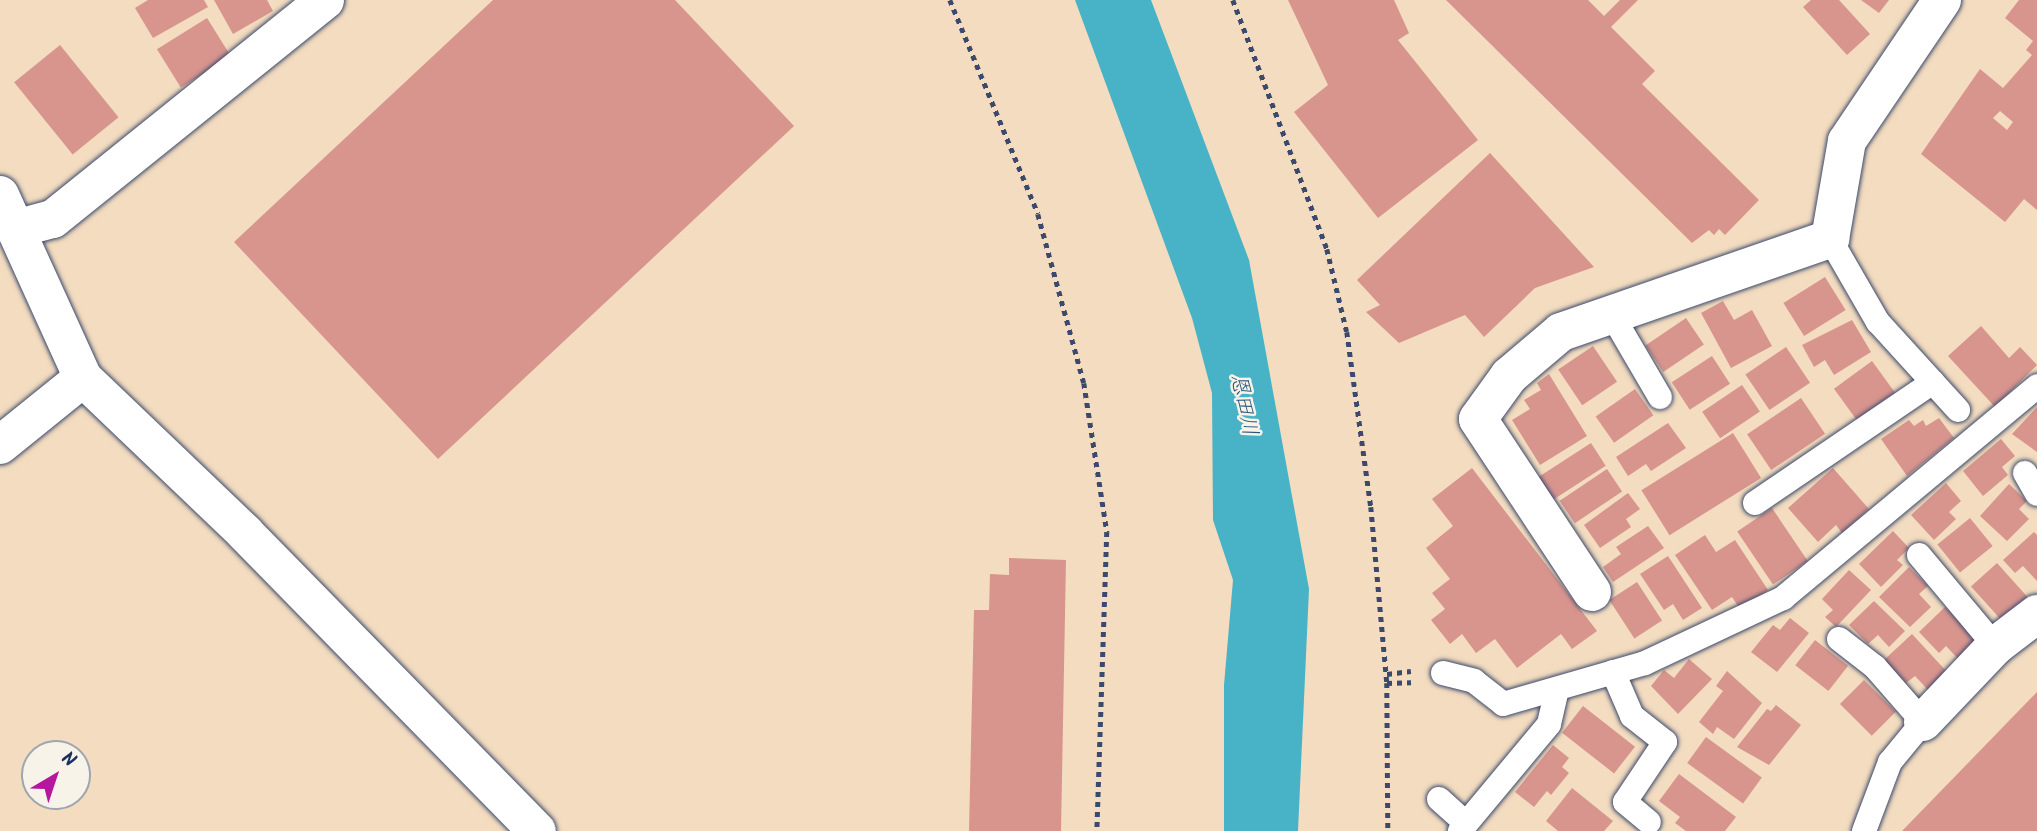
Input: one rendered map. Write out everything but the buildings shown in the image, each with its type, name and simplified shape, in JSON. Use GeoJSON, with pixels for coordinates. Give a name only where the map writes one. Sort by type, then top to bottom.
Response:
{"type":"FeatureCollection","features":[{"type":"Feature","properties":{"kind":"street"},"geometry":{"type":"LineString","coordinates":[[15,229],[53,219],[325,0]]}},
{"type":"Feature","properties":{"kind":"street"},"geometry":{"type":"LineString","coordinates":[[1592,592],[1478,419],[1509,376],[1561,332],[1830,239],[1847,141],[1942,0]]}},
{"type":"Feature","properties":{"kind":"street"},"geometry":{"type":"LineString","coordinates":[[0,195],[83,378],[245,533],[537,831]]}},
{"type":"Feature","properties":{"kind":"street"},"geometry":{"type":"LineString","coordinates":[[0,445],[83,378]]}},
{"type":"Feature","properties":{"kind":"street"},"geometry":{"type":"LineString","coordinates":[[1923,722],[1995,646],[2037,614]]}},
{"type":"Feature","properties":{"kind":"lane"},"geometry":{"type":"LineString","coordinates":[[1830,239],[1878,323],[1958,410]]}},
{"type":"Feature","properties":{"kind":"lane"},"geometry":{"type":"LineString","coordinates":[[1612,315],[1660,397]]}},
{"type":"Feature","properties":{"kind":"lane"},"geometry":{"type":"LineString","coordinates":[[1755,503],[1933,382]]}},
{"type":"Feature","properties":{"kind":"lane"},"geometry":{"type":"LineString","coordinates":[[1443,673],[1474,681],[1503,704],[1645,663],[1783,598],[2037,386]]}},
{"type":"Feature","properties":{"kind":"lane"},"geometry":{"type":"LineString","coordinates":[[1919,555],[1995,646]]}},
{"type":"Feature","properties":{"kind":"lane"},"geometry":{"type":"LineString","coordinates":[[1839,639],[1875,667],[1923,722],[1890,762],[1864,831]]}},
{"type":"Feature","properties":{"kind":"lane"},"geometry":{"type":"LineString","coordinates":[[1613,672],[1632,716],[1665,742],[1625,802],[1649,822]]}},
{"type":"Feature","properties":{"kind":"lane"},"geometry":{"type":"LineString","coordinates":[[1439,799],[1463,827],[1549,724],[1557,689]]}},
{"type":"Feature","properties":{"kind":"path"},"geometry":{"type":"LineString","coordinates":[[950,0],[1038,214],[1084,383],[1107,532],[1097,831]]}},
{"type":"Feature","properties":{"kind":"path"},"geometry":{"type":"LineString","coordinates":[[1233,0],[1306,189],[1340,295],[1359,400],[1387,674],[1388,831]]}},
{"type":"Feature","properties":{"kind":"path"},"geometry":{"type":"LineString","coordinates":[[1387,674],[1398,672]]}},
{"type":"Feature","properties":{"kind":"water","name":"恩田川"},"geometry":{"type":"Polygon","coordinates":[[[1075,0],[1151,0],[1249,260],[1309,589],[1298,831],[1224,831],[1224,685],[1233,580],[1213,520],[1212,393],[1192,318],[1075,0]]]}}]}
